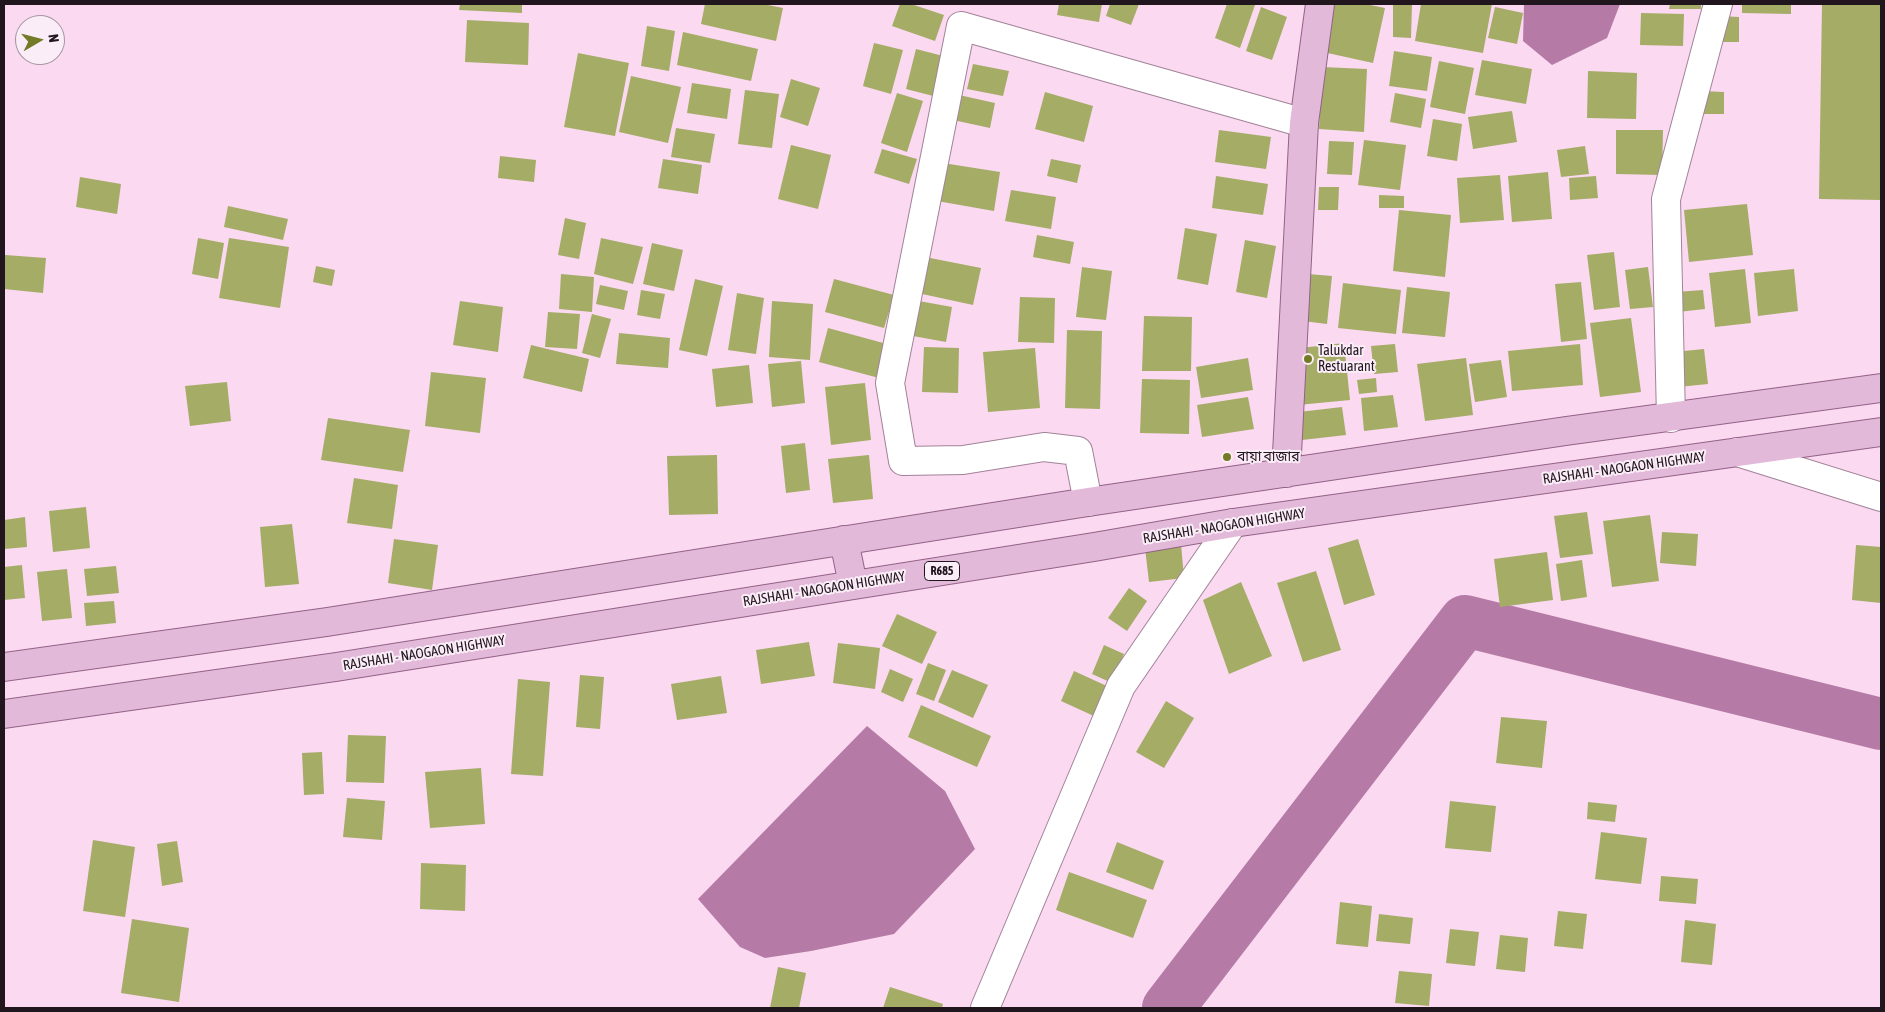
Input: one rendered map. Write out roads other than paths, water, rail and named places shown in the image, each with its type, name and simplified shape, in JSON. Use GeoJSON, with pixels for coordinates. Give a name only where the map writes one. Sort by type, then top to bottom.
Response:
{"type":"FeatureCollection","features":[{"type":"Feature","properties":{"kind":"main road"},"geometry":{"type":"LineString","coordinates":[[1286,472],[1304,123],[1320,4]]}},
{"type":"Feature","properties":{"kind":"main road"},"geometry":{"type":"LineString","coordinates":[[4,667],[327,622],[1286,472],[1881,388]]}},
{"type":"Feature","properties":{"kind":"main road"},"geometry":{"type":"LineString","coordinates":[[1839,394],[1844,437]]}},
{"type":"Feature","properties":{"kind":"main road","name":"RAJSHAHI - NAOGAON HIGHWAY"},"geometry":{"type":"LineString","coordinates":[[4,714],[336,667],[1094,547],[1233,523],[1881,432]]}},
{"type":"Feature","properties":{"kind":"main road"},"geometry":{"type":"LineString","coordinates":[[844,540],[853,585]]}},
{"type":"Feature","properties":{"kind":"street"},"geometry":{"type":"LineString","coordinates":[[1671,418],[1666,199],[1718,4]]}},
{"type":"Feature","properties":{"kind":"street"},"geometry":{"type":"LineString","coordinates":[[1088,502],[1078,451],[1044,446],[963,460],[903,461],[890,383],[961,26],[1304,123]]}},
{"type":"Feature","properties":{"kind":"street"},"geometry":{"type":"LineString","coordinates":[[1738,452],[1881,497]]}},
{"type":"Feature","properties":{"kind":"street"},"geometry":{"type":"LineString","coordinates":[[985,1008],[1121,686],[1233,523]]}},
{"type":"Feature","properties":{"kind":"waterway"},"geometry":{"type":"LineString","coordinates":[[1168,1008],[1465,621],[1881,724]]}},
{"type":"Feature","properties":{"kind":"place","name":"Talukdar Restuarant"},"geometry":{"type":"Point","coordinates":[1308,359]}},
{"type":"Feature","properties":{"kind":"place","name":"বায়া বাজার"},"geometry":{"type":"Point","coordinates":[1227,457]}}]}
